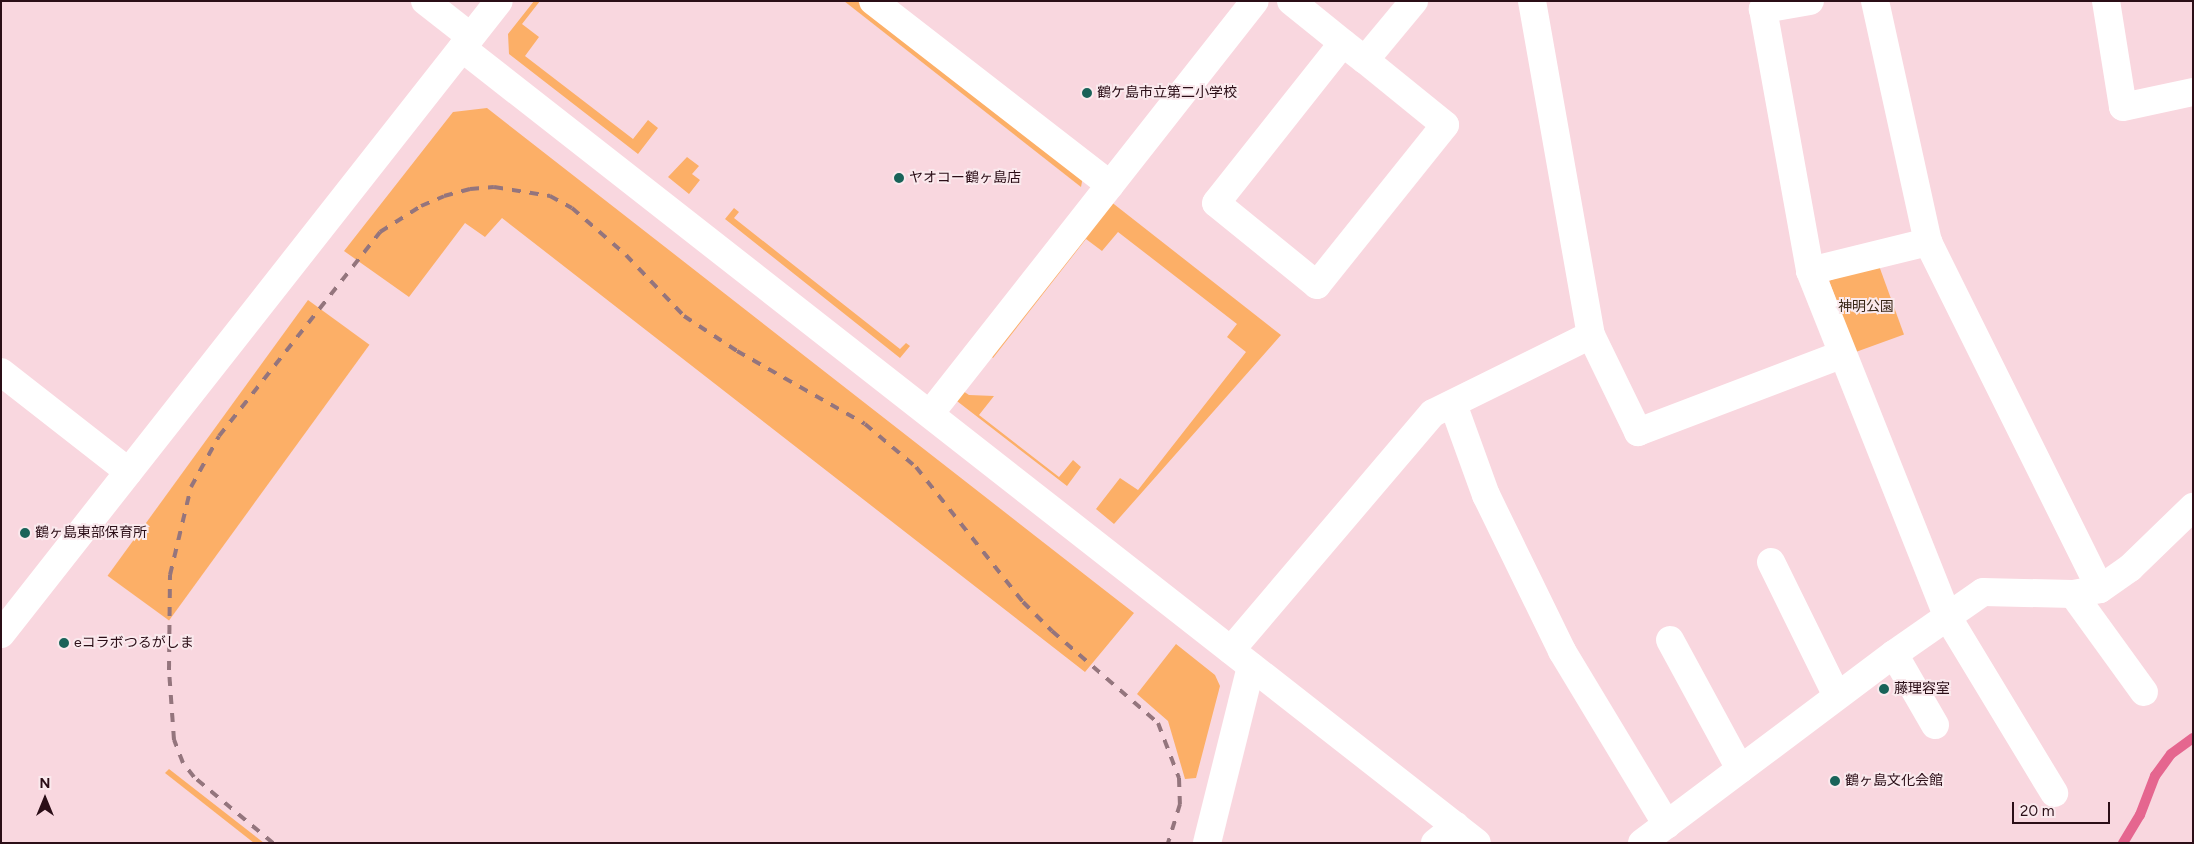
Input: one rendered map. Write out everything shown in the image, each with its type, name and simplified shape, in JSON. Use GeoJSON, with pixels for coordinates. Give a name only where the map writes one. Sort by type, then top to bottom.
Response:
{"type":"FeatureCollection","features":[{"type":"Feature","properties":{"kind":"street"},"geometry":{"type":"LineString","coordinates":[[425,1],[466,42],[930,414],[1241,658],[1445,834],[1477,843]]}},
{"type":"Feature","properties":{"kind":"street"},"geometry":{"type":"LineString","coordinates":[[1,634],[499,1]]}},
{"type":"Feature","properties":{"kind":"street"},"geometry":{"type":"LineString","coordinates":[[873,1],[1110,185]]}},
{"type":"Feature","properties":{"kind":"street"},"geometry":{"type":"LineString","coordinates":[[930,414],[1255,1]]}},
{"type":"Feature","properties":{"kind":"street"},"geometry":{"type":"LineString","coordinates":[[1291,1],[1445,125],[1317,286],[1216,203],[1343,43]]}},
{"type":"Feature","properties":{"kind":"street"},"geometry":{"type":"LineString","coordinates":[[1365,60],[1414,1]]}},
{"type":"Feature","properties":{"kind":"street"},"geometry":{"type":"LineString","coordinates":[[1532,1],[1591,335],[1638,432],[1841,355]]}},
{"type":"Feature","properties":{"kind":"street"},"geometry":{"type":"LineString","coordinates":[[1810,1],[1763,9],[1810,272],[1841,355],[1947,616],[2054,793]]}},
{"type":"Feature","properties":{"kind":"street"},"geometry":{"type":"LineString","coordinates":[[1875,1],[1928,242],[2100,589]]}},
{"type":"Feature","properties":{"kind":"street"},"geometry":{"type":"LineString","coordinates":[[2106,1],[2122,107],[2193,92]]}},
{"type":"Feature","properties":{"kind":"street"},"geometry":{"type":"LineString","coordinates":[[1810,272],[1928,242]]}},
{"type":"Feature","properties":{"kind":"street"},"geometry":{"type":"LineString","coordinates":[[1207,843],[1241,658],[1434,413],[1591,335]]}},
{"type":"Feature","properties":{"kind":"street"},"geometry":{"type":"LineString","coordinates":[[1,372],[129,472]]}},
{"type":"Feature","properties":{"kind":"street"},"geometry":{"type":"LineString","coordinates":[[1453,404],[1486,496],[1562,651],[1666,825]]}},
{"type":"Feature","properties":{"kind":"street"},"geometry":{"type":"LineString","coordinates":[[1642,843],[1894,654],[1983,592],[2073,594],[2100,589],[2130,568],[2193,507]]}},
{"type":"Feature","properties":{"kind":"street"},"geometry":{"type":"LineString","coordinates":[[1771,562],[1837,696]]}},
{"type":"Feature","properties":{"kind":"street"},"geometry":{"type":"LineString","coordinates":[[2073,594],[2144,692]]}},
{"type":"Feature","properties":{"kind":"street"},"geometry":{"type":"LineString","coordinates":[[1670,640],[1740,768]]}},
{"type":"Feature","properties":{"kind":"street"},"geometry":{"type":"LineString","coordinates":[[1894,654],[1935,725]]}},
{"type":"Feature","properties":{"kind":"green space"},"geometry":{"type":"Polygon","coordinates":[[[534,1],[540,1],[522,24],[539,37],[525,56],[633,139],[648,120],[658,128],[638,154],[509,54],[508,34],[534,1]]]}},
{"type":"Feature","properties":{"kind":"green space"},"geometry":{"type":"Polygon","coordinates":[[[844,1],[857,1],[1083,176],[1081,187],[844,1]]]}},
{"type":"Feature","properties":{"kind":"green space"},"geometry":{"type":"Polygon","coordinates":[[[487,108],[1134,613],[1085,672],[502,218],[485,237],[465,223],[409,297],[344,251],[453,112],[487,108]]]}},
{"type":"Feature","properties":{"kind":"green space"},"geometry":{"type":"Polygon","coordinates":[[[687,157],[699,166],[692,174],[700,180],[689,194],[668,177],[687,157]]]}},
{"type":"Feature","properties":{"kind":"green space"},"geometry":{"type":"Polygon","coordinates":[[[1110,201],[1281,335],[1114,524],[1096,509],[1120,478],[1138,490],[1246,352],[1227,337],[1237,324],[1118,232],[1102,251],[1086,239],[993,358],[988,354],[1110,201]]]}},
{"type":"Feature","properties":{"kind":"green space"},"geometry":{"type":"Polygon","coordinates":[[[734,208],[739,212],[734,218],[900,349],[906,343],[910,346],[900,358],[725,219],[734,208]]]}},
{"type":"Feature","properties":{"kind":"green space","name":"神明公園"},"geometry":{"type":"Polygon","coordinates":[[[1878,263],[1904,334],[1855,352],[1829,281],[1878,263]]]}},
{"type":"Feature","properties":{"kind":"green space"},"geometry":{"type":"Polygon","coordinates":[[[308,300],[369,345],[169,621],[108,576],[308,300]]]}},
{"type":"Feature","properties":{"kind":"green space"},"geometry":{"type":"Polygon","coordinates":[[[960,389],[969,395],[994,396],[979,415],[1059,477],[1073,460],[1081,467],[1067,486],[953,398],[960,389]]]}},
{"type":"Feature","properties":{"kind":"green space"},"geometry":{"type":"Polygon","coordinates":[[[1176,644],[1215,675],[1220,686],[1196,778],[1185,779],[1168,721],[1137,694],[1176,644]]]}},
{"type":"Feature","properties":{"kind":"green space"},"geometry":{"type":"Polygon","coordinates":[[[169,769],[264,843],[254,843],[165,773],[169,769]]]}},
{"type":"Feature","properties":{"kind":"waterway"},"geometry":{"type":"LineString","coordinates":[[2123,843],[2140,815],[2155,776],[2171,754],[2193,738]]}},
{"type":"Feature","properties":{"kind":"railway"},"geometry":{"type":"LineString","coordinates":[[273,843],[194,777],[183,763],[174,740],[169,670],[170,575],[191,487],[219,436],[380,232],[421,206],[444,196],[470,189],[494,187],[550,196],[572,208],[626,255],[684,316],[737,351],[865,424],[916,467],[1023,602],[1052,631],[1158,723],[1179,778],[1180,804],[1168,843]]}},
{"type":"Feature","properties":{"kind":"place","name":"鶴ケ島市立第二小学校"},"geometry":{"type":"Point","coordinates":[1087,93]}},
{"type":"Feature","properties":{"kind":"place","name":"ヤオコー鶴ヶ島店"},"geometry":{"type":"Point","coordinates":[899,178]}},
{"type":"Feature","properties":{"kind":"place","name":"鶴ヶ島東部保育所"},"geometry":{"type":"Point","coordinates":[25,533]}},
{"type":"Feature","properties":{"kind":"place","name":"eコラボつるがしま"},"geometry":{"type":"Point","coordinates":[64,643]}},
{"type":"Feature","properties":{"kind":"place","name":"藤理容室"},"geometry":{"type":"Point","coordinates":[1884,689]}},
{"type":"Feature","properties":{"kind":"place","name":"鶴ヶ島文化会館"},"geometry":{"type":"Point","coordinates":[1835,781]}}]}
